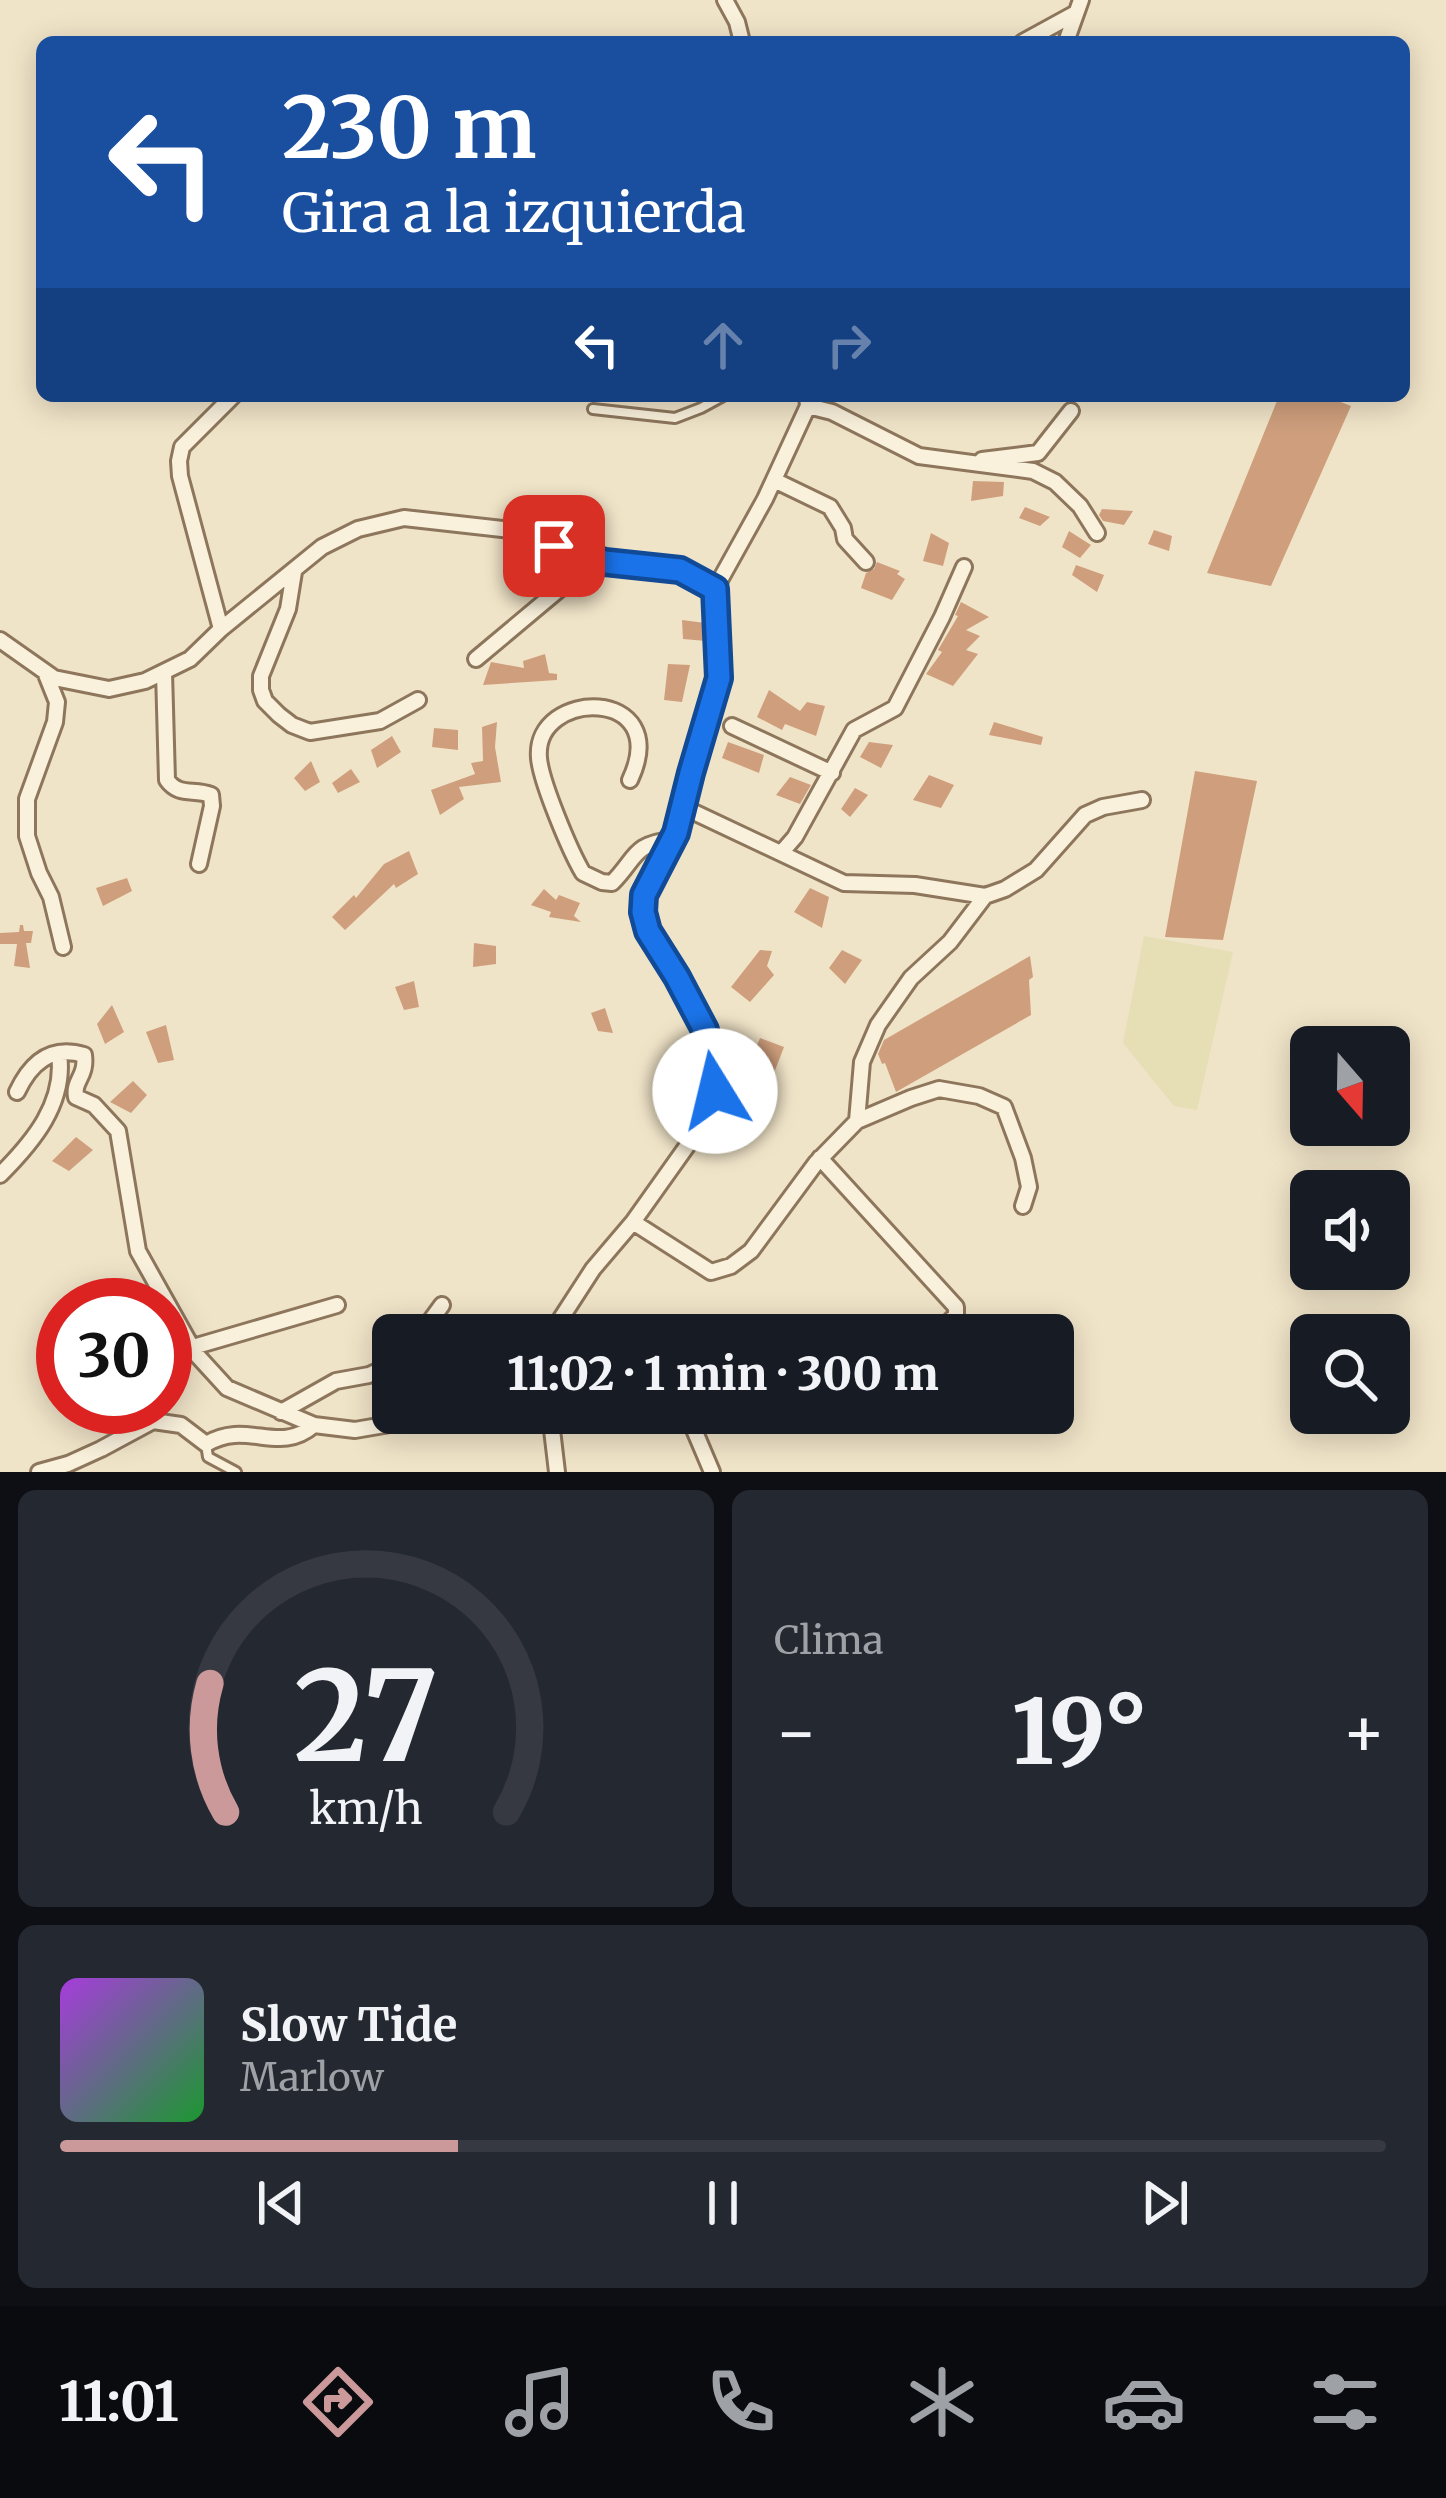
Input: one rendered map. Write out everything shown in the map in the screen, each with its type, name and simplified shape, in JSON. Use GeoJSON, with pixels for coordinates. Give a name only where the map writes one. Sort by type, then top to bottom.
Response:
{"type":"FeatureCollection","features":[{"type":"Feature","properties":{"kind":"street"},"geometry":{"type":"LineString","coordinates":[[725,0],[740,36]]}},
{"type":"Feature","properties":{"kind":"street"},"geometry":{"type":"LineString","coordinates":[[1032,36],[1079,6]]}},
{"type":"Feature","properties":{"kind":"street"},"geometry":{"type":"LineString","coordinates":[[1068,36],[1079,6]]}},
{"type":"Feature","properties":{"kind":"street"},"geometry":{"type":"LineString","coordinates":[[221,629],[179,461],[182,447],[227,402]]}},
{"type":"Feature","properties":{"kind":"street"},"geometry":{"type":"LineString","coordinates":[[564,1314],[692,1139],[715,1091],[705,1030],[648,931],[644,895],[672,840],[719,678],[715,589],[774,480],[807,402]]}},
{"type":"Feature","properties":{"kind":"street"},"geometry":{"type":"LineString","coordinates":[[809,402],[919,457],[1033,471],[1055,482],[1081,506],[1097,533]]}},
{"type":"Feature","properties":{"kind":"street"},"geometry":{"type":"LineString","coordinates":[[959,463],[1038,453],[1071,412]]}},
{"type":"Feature","properties":{"kind":"street"},"geometry":{"type":"LineString","coordinates":[[774,480],[830,507],[844,539],[866,562]]}},
{"type":"Feature","properties":{"kind":"street"},"geometry":{"type":"LineString","coordinates":[[0,640],[54,678],[109,689],[145,681],[190,658],[322,547],[358,529],[404,518],[512,530],[605,562],[680,570],[715,589]]}},
{"type":"Feature","properties":{"kind":"street"},"geometry":{"type":"LineString","coordinates":[[476,658],[562,587],[605,562]]}},
{"type":"Feature","properties":{"kind":"street"},"geometry":{"type":"LineString","coordinates":[[782,852],[854,730],[895,708],[964,567]]}},
{"type":"Feature","properties":{"kind":"street"},"geometry":{"type":"LineString","coordinates":[[294,572],[289,609],[261,676],[265,701],[292,725],[310,732],[380,722],[418,700]]}},
{"type":"Feature","properties":{"kind":"street"},"geometry":{"type":"LineString","coordinates":[[45,672],[57,702],[55,722],[27,799],[27,836],[51,897],[63,947]]}},
{"type":"Feature","properties":{"kind":"street"},"geometry":{"type":"LineString","coordinates":[[164,672],[167,780],[183,792],[211,795],[199,864]]}},
{"type":"Feature","properties":{"kind":"street"},"geometry":{"type":"LineString","coordinates":[[630,780],[640,755],[639,736],[621,716],[594,706],[567,711],[543,733],[538,757],[583,873],[612,883],[639,849],[672,840]]}},
{"type":"Feature","properties":{"kind":"street"},"geometry":{"type":"LineString","coordinates":[[732,726],[832,773]]}},
{"type":"Feature","properties":{"kind":"street"},"geometry":{"type":"LineString","coordinates":[[683,806],[844,883],[915,885],[985,896],[1036,870],[1085,814],[1142,800]]}},
{"type":"Feature","properties":{"kind":"street"},"geometry":{"type":"LineString","coordinates":[[857,1121],[862,1063],[878,1025],[911,978],[950,942],[985,896]]}},
{"type":"Feature","properties":{"kind":"street"},"geometry":{"type":"LineString","coordinates":[[17,1092],[26,1073],[44,1057],[71,1052],[84,1055],[86,1068],[76,1097],[94,1105],[118,1131],[138,1251],[193,1347],[227,1388],[314,1425],[372,1427]]}},
{"type":"Feature","properties":{"kind":"street"},"geometry":{"type":"LineString","coordinates":[[0,1175],[37,1132],[55,1102],[62,1077],[59,1054]]}},
{"type":"Feature","properties":{"kind":"street"},"geometry":{"type":"LineString","coordinates":[[632,1222],[711,1272],[731,1266],[752,1251],[820,1159],[857,1121],[939,1089],[979,1096],[1004,1107],[1029,1186],[1023,1206]]}},
{"type":"Feature","properties":{"kind":"street"},"geometry":{"type":"LineString","coordinates":[[820,1159],[956,1307],[956,1314]]}},
{"type":"Feature","properties":{"kind":"street"},"geometry":{"type":"LineString","coordinates":[[193,1347],[337,1305]]}},
{"type":"Feature","properties":{"kind":"street"},"geometry":{"type":"LineString","coordinates":[[435,1314],[442,1305]]}},
{"type":"Feature","properties":{"kind":"street"},"geometry":{"type":"LineString","coordinates":[[281,1412],[336,1382],[372,1374]]}},
{"type":"Feature","properties":{"kind":"street"},"geometry":{"type":"LineString","coordinates":[[39,1472],[68,1464],[153,1420],[181,1424],[206,1444],[218,1436],[241,1432],[281,1439],[303,1434],[314,1425]]}},
{"type":"Feature","properties":{"kind":"street"},"geometry":{"type":"LineString","coordinates":[[552,1434],[557,1472]]}},
{"type":"Feature","properties":{"kind":"street"},"geometry":{"type":"LineString","coordinates":[[696,1434],[712,1472]]}},
{"type":"Feature","properties":{"kind":"lane"},"geometry":{"type":"LineString","coordinates":[[592,409],[675,418],[712,402]]}},
{"type":"Feature","properties":{"kind":"lane"},"geometry":{"type":"LineString","coordinates":[[206,1444],[208,1457],[236,1472]]}},
{"type":"Feature","properties":{"kind":"shaded area"},"geometry":{"type":"Polygon","coordinates":[[[1144,936],[1233,952],[1197,1110],[1174,1106],[1123,1043],[1144,936]]]}},
{"type":"Feature","properties":{"kind":"building"},"geometry":{"type":"Polygon","coordinates":[[[1277,402],[1351,406],[1271,586],[1207,573],[1277,402]]]}},
{"type":"Feature","properties":{"kind":"building"},"geometry":{"type":"Polygon","coordinates":[[[973,481],[1004,482],[1003,496],[971,501],[973,481]]]}},
{"type":"Feature","properties":{"kind":"building"},"geometry":{"type":"Polygon","coordinates":[[[1025,507],[1050,517],[1040,526],[1019,518],[1025,507]]]}},
{"type":"Feature","properties":{"kind":"building"},"geometry":{"type":"Polygon","coordinates":[[[1102,509],[1133,511],[1124,525],[1103,521],[1102,509]]]}},
{"type":"Feature","properties":{"kind":"building"},"geometry":{"type":"Polygon","coordinates":[[[1154,530],[1172,536],[1169,551],[1148,544],[1154,530]]]}},
{"type":"Feature","properties":{"kind":"building"},"geometry":{"type":"Polygon","coordinates":[[[1069,531],[1091,545],[1080,558],[1062,547],[1069,531]]]}},
{"type":"Feature","properties":{"kind":"building"},"geometry":{"type":"Polygon","coordinates":[[[931,533],[949,543],[943,566],[923,561],[931,533]]]}},
{"type":"Feature","properties":{"kind":"building"},"geometry":{"type":"Polygon","coordinates":[[[877,562],[900,571],[897,574],[905,579],[892,600],[861,588],[866,573],[877,562]]]}},
{"type":"Feature","properties":{"kind":"building"},"geometry":{"type":"Polygon","coordinates":[[[1076,565],[1104,575],[1097,592],[1072,575],[1076,565]]]}},
{"type":"Feature","properties":{"kind":"building"},"geometry":{"type":"Polygon","coordinates":[[[961,602],[989,617],[966,630],[980,636],[966,650],[978,654],[953,686],[926,674],[942,652],[938,650],[961,602]]]}},
{"type":"Feature","properties":{"kind":"building"},"geometry":{"type":"Polygon","coordinates":[[[682,620],[705,623],[706,641],[683,639],[682,620]]]}},
{"type":"Feature","properties":{"kind":"building"},"geometry":{"type":"Polygon","coordinates":[[[545,654],[549,673],[557,674],[557,680],[483,685],[491,662],[524,668],[523,661],[545,654]]]}},
{"type":"Feature","properties":{"kind":"building"},"geometry":{"type":"Polygon","coordinates":[[[668,664],[690,665],[682,702],[664,700],[668,664]]]}},
{"type":"Feature","properties":{"kind":"building"},"geometry":{"type":"Polygon","coordinates":[[[769,690],[800,711],[807,702],[825,706],[816,736],[785,724],[782,730],[757,717],[769,690]]]}},
{"type":"Feature","properties":{"kind":"building"},"geometry":{"type":"Polygon","coordinates":[[[497,722],[495,747],[501,782],[459,787],[464,799],[440,815],[431,790],[475,774],[471,763],[483,761],[482,727],[497,722]]]}},
{"type":"Feature","properties":{"kind":"building"},"geometry":{"type":"Polygon","coordinates":[[[994,722],[1043,737],[1041,745],[989,735],[994,722]]]}},
{"type":"Feature","properties":{"kind":"building"},"geometry":{"type":"Polygon","coordinates":[[[434,728],[458,730],[458,750],[432,747],[434,728]]]}},
{"type":"Feature","properties":{"kind":"building"},"geometry":{"type":"Polygon","coordinates":[[[392,736],[401,752],[377,768],[371,750],[392,736]]]}},
{"type":"Feature","properties":{"kind":"building"},"geometry":{"type":"Polygon","coordinates":[[[728,742],[764,755],[759,773],[722,758],[728,742]]]}},
{"type":"Feature","properties":{"kind":"building"},"geometry":{"type":"Polygon","coordinates":[[[869,742],[893,745],[881,768],[860,757],[869,742]]]}},
{"type":"Feature","properties":{"kind":"building"},"geometry":{"type":"Polygon","coordinates":[[[311,761],[320,782],[305,791],[294,778],[311,761]]]}},
{"type":"Feature","properties":{"kind":"building"},"geometry":{"type":"Polygon","coordinates":[[[351,769],[360,782],[338,793],[332,783],[351,769]]]}},
{"type":"Feature","properties":{"kind":"building"},"geometry":{"type":"Polygon","coordinates":[[[1195,771],[1257,781],[1223,940],[1165,937],[1195,771]]]}},
{"type":"Feature","properties":{"kind":"building"},"geometry":{"type":"Polygon","coordinates":[[[929,775],[954,785],[941,808],[913,800],[929,775]]]}},
{"type":"Feature","properties":{"kind":"building"},"geometry":{"type":"Polygon","coordinates":[[[790,777],[811,785],[800,804],[776,795],[790,777]]]}},
{"type":"Feature","properties":{"kind":"building"},"geometry":{"type":"Polygon","coordinates":[[[855,788],[868,795],[850,817],[841,809],[855,788]]]}},
{"type":"Feature","properties":{"kind":"building"},"geometry":{"type":"Polygon","coordinates":[[[409,851],[418,874],[396,888],[394,884],[345,930],[332,917],[354,895],[356,898],[384,864],[409,851]]]}},
{"type":"Feature","properties":{"kind":"building"},"geometry":{"type":"Polygon","coordinates":[[[127,878],[132,891],[103,906],[96,888],[127,878]]]}},
{"type":"Feature","properties":{"kind":"building"},"geometry":{"type":"Polygon","coordinates":[[[810,888],[829,897],[822,928],[794,912],[810,888]]]}},
{"type":"Feature","properties":{"kind":"building"},"geometry":{"type":"Polygon","coordinates":[[[544,889],[556,900],[559,895],[580,903],[574,916],[581,922],[549,917],[551,912],[531,905],[544,889]]]}},
{"type":"Feature","properties":{"kind":"building"},"geometry":{"type":"Polygon","coordinates":[[[20,925],[24,931],[33,931],[31,943],[26,943],[30,968],[14,966],[17,944],[0,944],[0,933],[19,932],[20,925]]]}},
{"type":"Feature","properties":{"kind":"building"},"geometry":{"type":"Polygon","coordinates":[[[474,943],[496,946],[496,964],[473,967],[474,943]]]}},
{"type":"Feature","properties":{"kind":"building"},"geometry":{"type":"Polygon","coordinates":[[[760,950],[772,951],[767,966],[774,975],[750,1002],[731,987],[760,950]]]}},
{"type":"Feature","properties":{"kind":"building"},"geometry":{"type":"Polygon","coordinates":[[[842,950],[862,960],[845,984],[829,968],[842,950]]]}},
{"type":"Feature","properties":{"kind":"building"},"geometry":{"type":"Polygon","coordinates":[[[1030,956],[1031,1015],[896,1092],[878,1054],[884,1040],[1030,956]]]}},
{"type":"Feature","properties":{"kind":"building"},"geometry":{"type":"Polygon","coordinates":[[[414,981],[419,1007],[404,1010],[395,987],[414,981]]]}},
{"type":"Feature","properties":{"kind":"building"},"geometry":{"type":"Polygon","coordinates":[[[112,1005],[124,1032],[105,1044],[97,1024],[112,1005]]]}},
{"type":"Feature","properties":{"kind":"building"},"geometry":{"type":"Polygon","coordinates":[[[605,1008],[613,1033],[598,1031],[591,1013],[605,1008]]]}},
{"type":"Feature","properties":{"kind":"building"},"geometry":{"type":"Polygon","coordinates":[[[166,1025],[174,1060],[158,1063],[146,1032],[166,1025]]]}},
{"type":"Feature","properties":{"kind":"building"},"geometry":{"type":"Polygon","coordinates":[[[760,1038],[784,1047],[774,1073],[747,1069],[760,1038]]]}},
{"type":"Feature","properties":{"kind":"building"},"geometry":{"type":"Polygon","coordinates":[[[133,1081],[147,1095],[131,1113],[110,1102],[133,1081]]]}},
{"type":"Feature","properties":{"kind":"building"},"geometry":{"type":"Polygon","coordinates":[[[76,1137],[93,1150],[69,1171],[52,1161],[76,1137]]]}},
{"type":"Feature","properties":{"kind":"route"},"geometry":{"type":"LineString","coordinates":[[554,546],[605,562],[680,570],[715,589],[719,678],[676,833],[644,895],[643,912],[648,931],[705,1030],[715,1091]]}}]}
